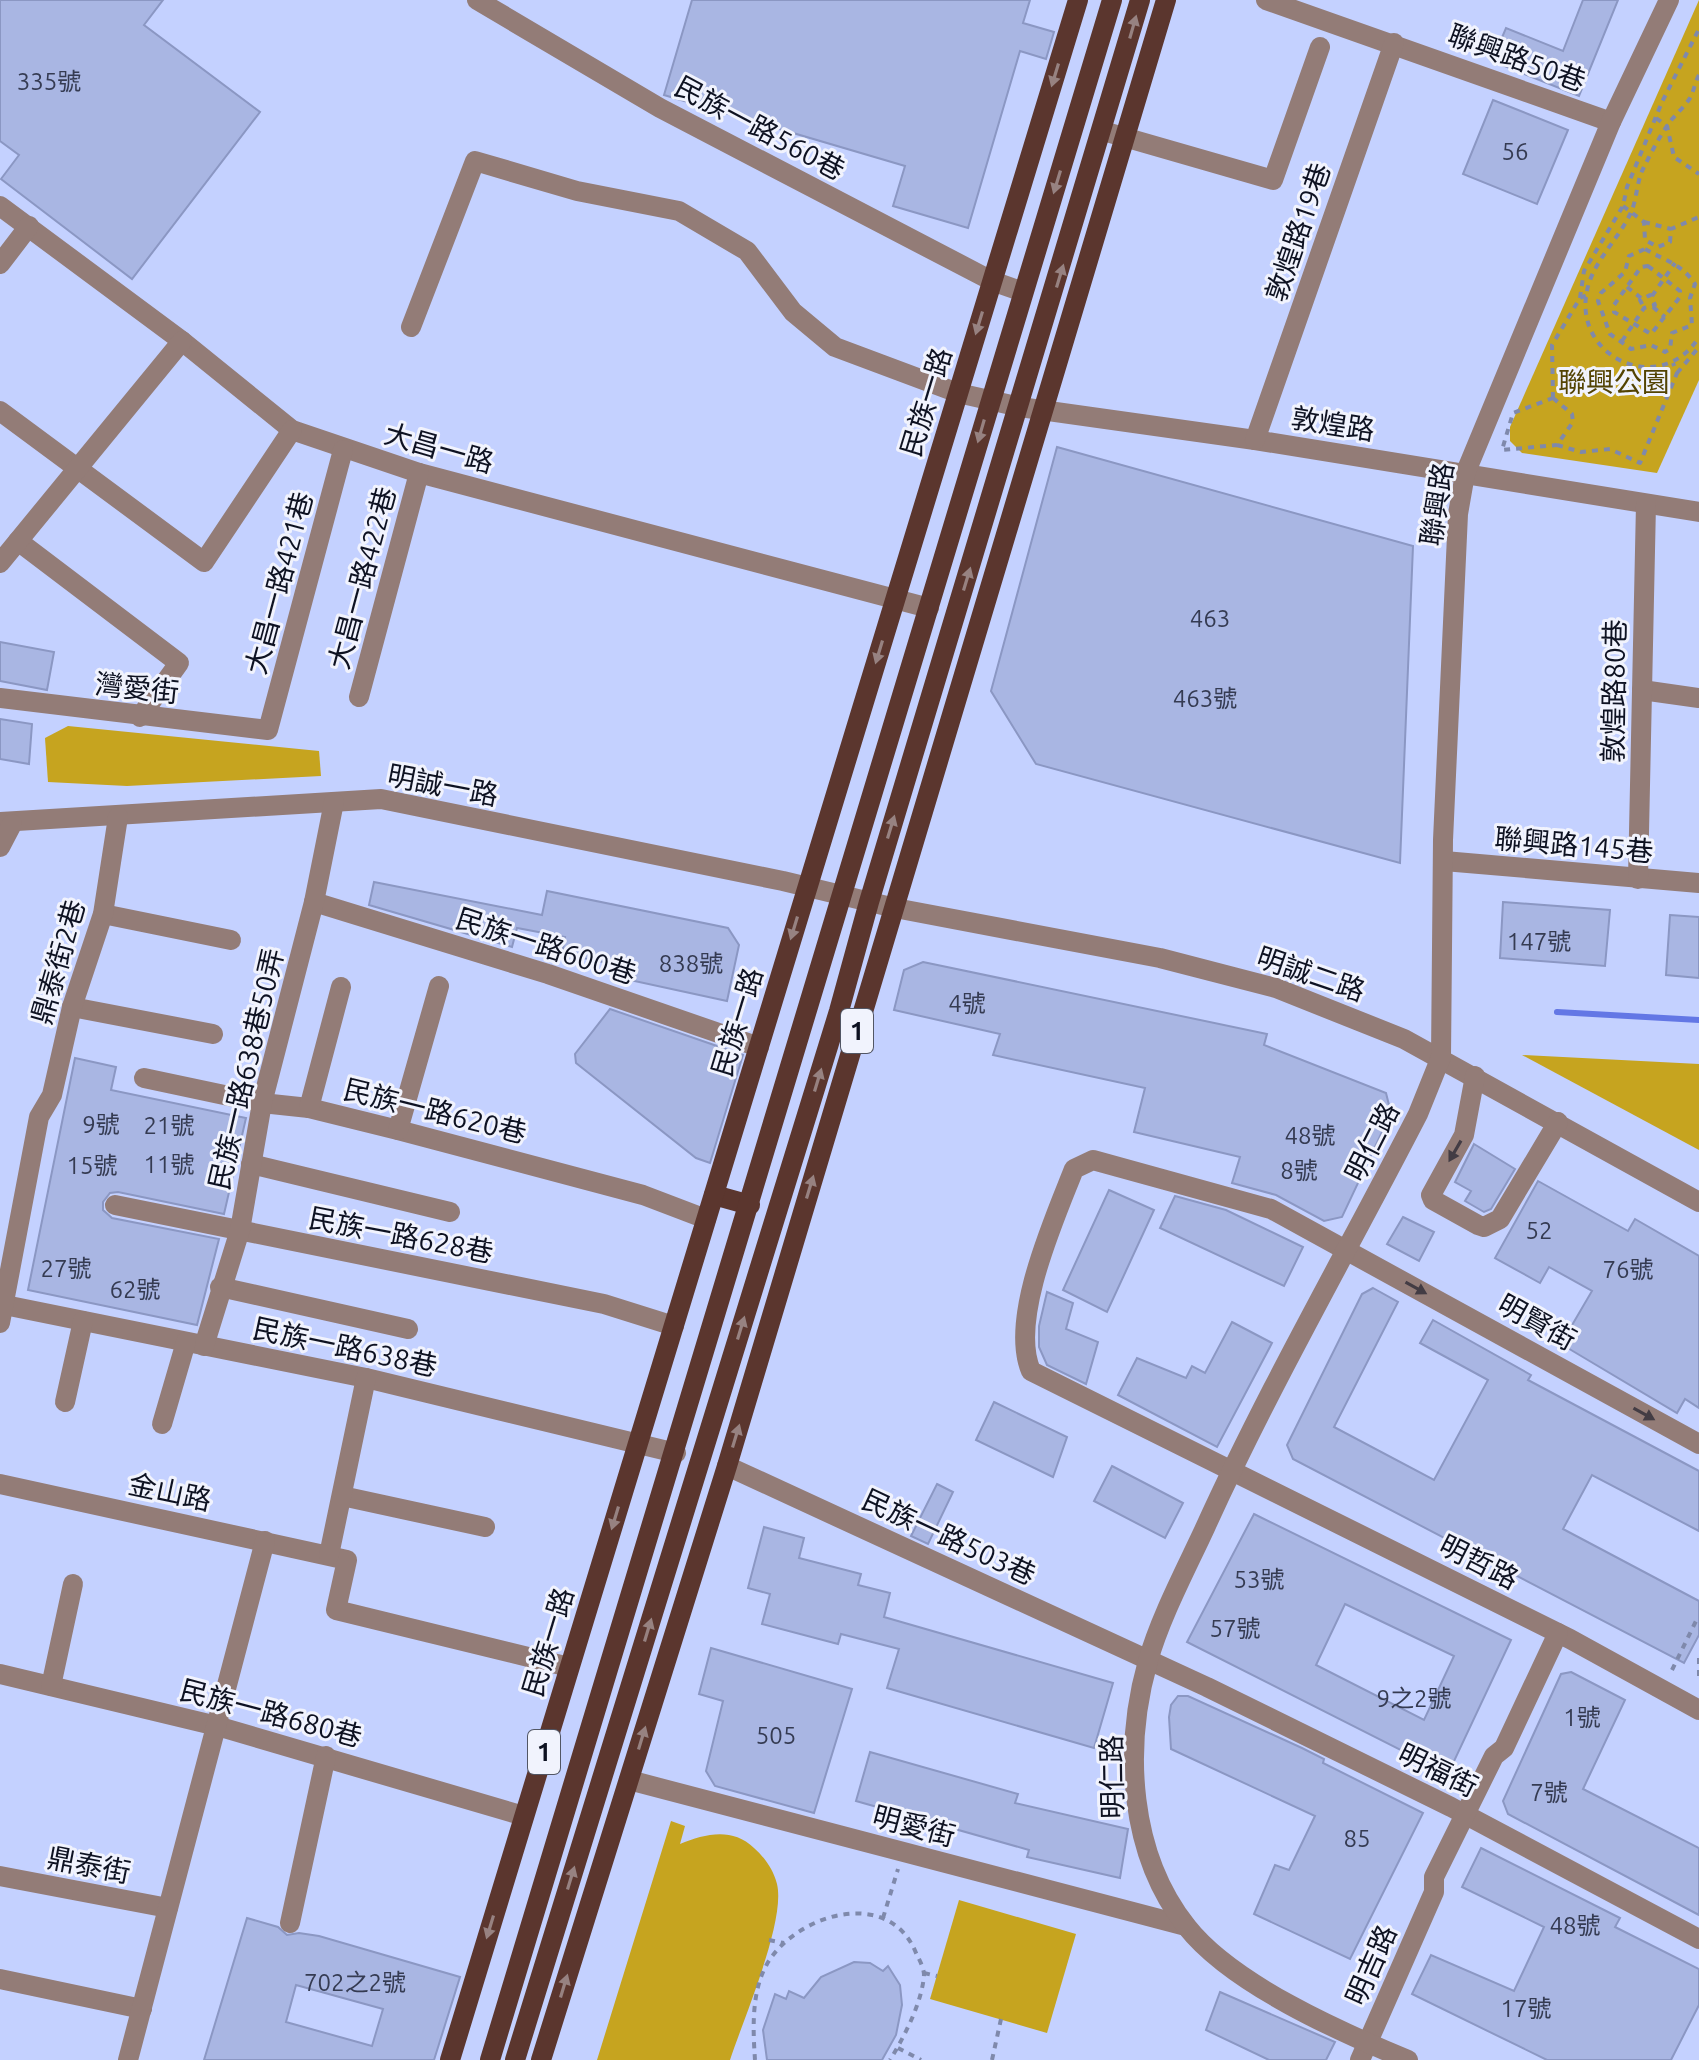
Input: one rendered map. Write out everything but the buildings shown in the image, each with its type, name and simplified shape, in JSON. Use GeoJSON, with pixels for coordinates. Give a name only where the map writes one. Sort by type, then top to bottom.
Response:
{"type":"FeatureCollection","features":[{"type":"Feature","properties":{"kind":"main road","name":"民族一路"},"geometry":{"type":"LineString","coordinates":[[450,2060],[1078,0]]}},
{"type":"Feature","properties":{"kind":"main road","name":"1"},"geometry":{"type":"LineString","coordinates":[[490,2060],[676,1453],[840,896],[1112,0]]}},
{"type":"Feature","properties":{"kind":"main road","name":"1"},"geometry":{"type":"LineString","coordinates":[[515,2060],[839,1011],[1140,0]]}},
{"type":"Feature","properties":{"kind":"main road","name":"1"},"geometry":{"type":"LineString","coordinates":[[541,2060],[727,1466],[1166,0]]}},
{"type":"Feature","properties":{"kind":"main road"},"geometry":{"type":"LineString","coordinates":[[714,1195],[750,1205]]}},
{"type":"Feature","properties":{"kind":"main road"},"geometry":{"type":"LineString","coordinates":[[775,1219],[798,1227]]}},
{"type":"Feature","properties":{"kind":"street","name":"民族一路560巷"},"geometry":{"type":"LineString","coordinates":[[477,0],[660,108],[992,281],[1023,292]]}},
{"type":"Feature","properties":{"kind":"street","name":"聯興路50巷"},"geometry":{"type":"LineString","coordinates":[[1266,0],[1611,122]]}},
{"type":"Feature","properties":{"kind":"street","name":"聯興路"},"geometry":{"type":"LineString","coordinates":[[1441,1057],[1444,861],[1458,514],[1465,474],[1611,122],[1669,0]]}},
{"type":"Feature","properties":{"kind":"street","name":"敦煌路19巷"},"geometry":{"type":"LineString","coordinates":[[1255,440],[1394,43]]}},
{"type":"Feature","properties":{"kind":"street"},"geometry":{"type":"LineString","coordinates":[[1103,131],[1273,180],[1320,47]]}},
{"type":"Feature","properties":{"kind":"street","name":"敦煌路"},"geometry":{"type":"LineString","coordinates":[[411,327],[475,161],[577,191],[679,211],[747,251],[793,312],[835,347],[958,393],[1043,411],[1255,440],[1699,512]]}},
{"type":"Feature","properties":{"kind":"street","name":"大昌一路"},"geometry":{"type":"LineString","coordinates":[[0,206],[182,341],[292,430],[343,450],[419,473],[929,608]]}},
{"type":"Feature","properties":{"kind":"street"},"geometry":{"type":"LineString","coordinates":[[0,264],[29,226]]}},
{"type":"Feature","properties":{"kind":"street"},"geometry":{"type":"LineString","coordinates":[[0,563],[182,341]]}},
{"type":"Feature","properties":{"kind":"street"},"geometry":{"type":"LineString","coordinates":[[0,411],[204,562],[292,430]]}},
{"type":"Feature","properties":{"kind":"street","name":"大昌一路421巷"},"geometry":{"type":"LineString","coordinates":[[268,730],[343,450]]}},
{"type":"Feature","properties":{"kind":"street","name":"大昌一路422巷"},"geometry":{"type":"LineString","coordinates":[[359,697],[419,473]]}},
{"type":"Feature","properties":{"kind":"street","name":"敦煌路80巷"},"geometry":{"type":"LineString","coordinates":[[1638,879],[1646,504]]}},
{"type":"Feature","properties":{"kind":"street"},"geometry":{"type":"LineString","coordinates":[[18,541],[179,663],[140,717]]}},
{"type":"Feature","properties":{"kind":"street"},"geometry":{"type":"LineString","coordinates":[[1642,690],[1699,698]]}},
{"type":"Feature","properties":{"kind":"street","name":"灣愛街"},"geometry":{"type":"LineString","coordinates":[[0,698],[268,730]]}},
{"type":"Feature","properties":{"kind":"street","name":"明誠一路"},"geometry":{"type":"LineString","coordinates":[[6,823],[381,799],[869,902]]}},
{"type":"Feature","properties":{"kind":"street","name":"民族一路638巷50弄"},"geometry":{"type":"LineString","coordinates":[[162,1424],[220,1287],[240,1230],[262,1103],[314,902],[334,802]]}},
{"type":"Feature","properties":{"kind":"street","name":"鼎泰街2巷"},"geometry":{"type":"LineString","coordinates":[[1,1311],[39,1117],[52,1095],[72,1007],[103,914],[118,817]]}},
{"type":"Feature","properties":{"kind":"street"},"geometry":{"type":"LineString","coordinates":[[0,847],[6,823]]}},
{"type":"Feature","properties":{"kind":"street","name":"聯興路145巷"},"geometry":{"type":"LineString","coordinates":[[1444,861],[1699,883]]}},
{"type":"Feature","properties":{"kind":"street","name":"民族一路600巷"},"geometry":{"type":"LineString","coordinates":[[314,902],[548,974],[759,1047]]}},
{"type":"Feature","properties":{"kind":"street","name":"明誠二路"},"geometry":{"type":"LineString","coordinates":[[869,902],[1160,958],[1276,988],[1359,1018],[1441,1057],[1699,1202]]}},
{"type":"Feature","properties":{"kind":"street"},"geometry":{"type":"LineString","coordinates":[[103,914],[231,940]]}},
{"type":"Feature","properties":{"kind":"street"},"geometry":{"type":"LineString","coordinates":[[398,1130],[439,986]]}},
{"type":"Feature","properties":{"kind":"street"},"geometry":{"type":"LineString","coordinates":[[309,1108],[341,987]]}},
{"type":"Feature","properties":{"kind":"street"},"geometry":{"type":"LineString","coordinates":[[72,1007],[213,1034]]}},
{"type":"Feature","properties":{"kind":"street","name":"明仁路"},"geometry":{"type":"LineString","coordinates":[[1408,2060],[1364,2051],[1208,1951],[1186,1926],[1164,1893],[1150,1864],[1135,1794],[1141,1690],[1148,1659],[1232,1470],[1418,1114],[1441,1057]]}},
{"type":"Feature","properties":{"kind":"street"},"geometry":{"type":"LineString","coordinates":[[1475,1076],[1464,1135],[1431,1195],[1467,1219],[1484,1227],[1500,1219],[1558,1122]]}},
{"type":"Feature","properties":{"kind":"street","name":"民族一路620巷"},"geometry":{"type":"LineString","coordinates":[[144,1078],[262,1103],[309,1108],[398,1130],[643,1195],[706,1219]]}},
{"type":"Feature","properties":{"kind":"street"},"geometry":{"type":"LineString","coordinates":[[1232,1470],[1031,1371],[1023,1352],[1024,1330],[1042,1251],[1074,1169],[1093,1160],[1215,1191],[1271,1209],[1348,1250]]}},
{"type":"Feature","properties":{"kind":"street"},"geometry":{"type":"LineString","coordinates":[[251,1164],[450,1212]]}},
{"type":"Feature","properties":{"kind":"street","name":"民族一路628巷"},"geometry":{"type":"LineString","coordinates":[[115,1205],[604,1304],[674,1326]]}},
{"type":"Feature","properties":{"kind":"street","name":"明賢街"},"geometry":{"type":"LineString","coordinates":[[1348,1250],[1699,1444]]}},
{"type":"Feature","properties":{"kind":"street"},"geometry":{"type":"LineString","coordinates":[[220,1287],[408,1329]]}},
{"type":"Feature","properties":{"kind":"street","name":"民族一路638巷"},"geometry":{"type":"LineString","coordinates":[[1,1311],[83,1321],[366,1378],[676,1453]]}},
{"type":"Feature","properties":{"kind":"street"},"geometry":{"type":"LineString","coordinates":[[65,1402],[83,1321]]}},
{"type":"Feature","properties":{"kind":"street"},"geometry":{"type":"LineString","coordinates":[[366,1378],[329,1555],[347,1560],[336,1610],[569,1667]]}},
{"type":"Feature","properties":{"kind":"street","name":"民族一路503巷"},"geometry":{"type":"LineString","coordinates":[[727,1466],[1148,1659]]}},
{"type":"Feature","properties":{"kind":"street","name":"明哲路"},"geometry":{"type":"LineString","coordinates":[[1232,1470],[1558,1633],[1699,1710]]}},
{"type":"Feature","properties":{"kind":"street","name":"金山路"},"geometry":{"type":"LineString","coordinates":[[0,1484],[329,1555]]}},
{"type":"Feature","properties":{"kind":"street"},"geometry":{"type":"LineString","coordinates":[[342,1496],[485,1527]]}},
{"type":"Feature","properties":{"kind":"street"},"geometry":{"type":"LineString","coordinates":[[128,2060],[265,1541]]}},
{"type":"Feature","properties":{"kind":"street"},"geometry":{"type":"LineString","coordinates":[[51,1686],[73,1584]]}},
{"type":"Feature","properties":{"kind":"street","name":"明吉路"},"geometry":{"type":"LineString","coordinates":[[1364,2051],[1434,1892],[1445,1884],[1471,1817],[1504,1763],[1504,1748],[1558,1633]]}},
{"type":"Feature","properties":{"kind":"street","name":"明福街"},"geometry":{"type":"LineString","coordinates":[[1148,1659],[1471,1817],[1699,1939]]}},
{"type":"Feature","properties":{"kind":"street","name":"民族一路680巷"},"geometry":{"type":"LineString","coordinates":[[0,1674],[217,1726],[524,1816]]}},
{"type":"Feature","properties":{"kind":"street"},"geometry":{"type":"LineString","coordinates":[[290,1923],[326,1756]]}},
{"type":"Feature","properties":{"kind":"street","name":"明愛街"},"geometry":{"type":"LineString","coordinates":[[629,1780],[1186,1926]]}},
{"type":"Feature","properties":{"kind":"street","name":"鼎泰街"},"geometry":{"type":"LineString","coordinates":[[0,1876],[168,1908]]}},
{"type":"Feature","properties":{"kind":"street"},"geometry":{"type":"LineString","coordinates":[[0,1979],[142,2009]]}},
{"type":"Feature","properties":{"kind":"path"},"geometry":{"type":"LineString","coordinates":[[1557,445],[1573,422],[1572,414],[1553,398],[1552,345],[1580,298],[1584,271],[1623,206],[1627,187],[1656,118],[1699,29]]}},
{"type":"Feature","properties":{"kind":"path"},"geometry":{"type":"LineString","coordinates":[[1699,75],[1690,98],[1667,126],[1641,172],[1632,210],[1599,261],[1587,295],[1587,319],[1595,341],[1614,359],[1643,367],[1673,363],[1692,348],[1699,337]]}},
{"type":"Feature","properties":{"kind":"path"},"geometry":{"type":"LineString","coordinates":[[1656,118],[1667,126],[1674,157],[1699,174]]}},
{"type":"Feature","properties":{"kind":"path"},"geometry":{"type":"LineString","coordinates":[[1623,206],[1644,222],[1671,229],[1699,217]]}},
{"type":"Feature","properties":{"kind":"path"},"geometry":{"type":"LineString","coordinates":[[1659,226],[1660,216]]}},
{"type":"Feature","properties":{"kind":"path"},"geometry":{"type":"LineString","coordinates":[[1692,220],[1693,229]]}},
{"type":"Feature","properties":{"kind":"path"},"geometry":{"type":"LineString","coordinates":[[1644,222],[1645,240],[1658,247]]}},
{"type":"Feature","properties":{"kind":"path"},"geometry":{"type":"LineString","coordinates":[[1658,247],[1670,242],[1671,229]]}},
{"type":"Feature","properties":{"kind":"path"},"geometry":{"type":"LineString","coordinates":[[1657,256],[1658,247]]}},
{"type":"Feature","properties":{"kind":"path"},"geometry":{"type":"LineString","coordinates":[[1645,249],[1675,263],[1695,284],[1690,298],[1692,325],[1672,333],[1670,349],[1665,352],[1651,345],[1631,349],[1610,334],[1598,301],[1601,293],[1625,272],[1629,256],[1636,250],[1645,249]]}},
{"type":"Feature","properties":{"kind":"path"},"geometry":{"type":"LineString","coordinates":[[1665,317],[1653,307],[1652,296],[1675,263]]}},
{"type":"Feature","properties":{"kind":"path"},"geometry":{"type":"LineString","coordinates":[[1648,266],[1663,278],[1680,291],[1680,297],[1651,334],[1614,312],[1614,305],[1641,267],[1648,266]]}},
{"type":"Feature","properties":{"kind":"path"},"geometry":{"type":"LineString","coordinates":[[1627,287],[1641,298],[1644,308]]}},
{"type":"Feature","properties":{"kind":"path"},"geometry":{"type":"LineString","coordinates":[[1580,298],[1587,295]]}},
{"type":"Feature","properties":{"kind":"path"},"geometry":{"type":"LineString","coordinates":[[1641,298],[1652,296]]}},
{"type":"Feature","properties":{"kind":"path"},"geometry":{"type":"LineString","coordinates":[[1622,341],[1644,308],[1653,307]]}},
{"type":"Feature","properties":{"kind":"path"},"geometry":{"type":"LineString","coordinates":[[1553,398],[1513,413],[1502,450],[1557,445],[1581,452],[1610,449],[1640,463],[1677,373],[1699,347]]}},
{"type":"Feature","properties":{"kind":"path"},"geometry":{"type":"LineString","coordinates":[[1673,363],[1677,373]]}},
{"type":"Feature","properties":{"kind":"path"},"geometry":{"type":"LineString","coordinates":[[1672,1670],[1696,1621]]}},
{"type":"Feature","properties":{"kind":"path"},"geometry":{"type":"LineString","coordinates":[[1699,1658],[1699,1678]]}},
{"type":"Feature","properties":{"kind":"path"},"geometry":{"type":"LineString","coordinates":[[883,1919],[903,1851]]}},
{"type":"Feature","properties":{"kind":"path"},"geometry":{"type":"LineString","coordinates":[[755,2060],[753,2015],[766,1966],[784,1943],[803,1926],[822,1917],[853,1913],[883,1919],[911,1942],[924,1973],[917,2003],[890,2060]]}},
{"type":"Feature","properties":{"kind":"path"},"geometry":{"type":"LineString","coordinates":[[769,1940],[784,1943]]}},
{"type":"Feature","properties":{"kind":"path"},"geometry":{"type":"LineString","coordinates":[[924,1973],[937,1976]]}},
{"type":"Feature","properties":{"kind":"path"},"geometry":{"type":"LineString","coordinates":[[745,2013],[753,2015]]}},
{"type":"Feature","properties":{"kind":"path"},"geometry":{"type":"LineString","coordinates":[[992,2060],[1001,2019]]}},
{"type":"Feature","properties":{"kind":"path"},"geometry":{"type":"LineString","coordinates":[[898,2048],[921,2060]]}},
{"type":"Feature","properties":{"kind":"green space","name":"聯興公園"},"geometry":{"type":"Polygon","coordinates":[[[1699,0],[1699,380],[1657,473],[1522,453],[1510,441],[1510,427],[1699,0]]]}},
{"type":"Feature","properties":{"kind":"green space"},"geometry":{"type":"Polygon","coordinates":[[[68,726],[319,751],[321,776],[127,786],[48,782],[45,738],[68,726]]]}},
{"type":"Feature","properties":{"kind":"green space"},"geometry":{"type":"Polygon","coordinates":[[[1522,1055],[1699,1064],[1699,1150],[1522,1055]]]}},
{"type":"Feature","properties":{"kind":"green space"},"geometry":{"type":"Polygon","coordinates":[[[671,1821],[685,1826],[680,1844],[709,1835],[737,1837],[746,1841],[768,1864],[777,1884],[778,1901],[762,1971],[730,2060],[597,2060],[671,1821]]]}},
{"type":"Feature","properties":{"kind":"green space"},"geometry":{"type":"Polygon","coordinates":[[[959,1900],[1076,1934],[1047,2033],[930,1999],[959,1900]]]}},
{"type":"Feature","properties":{"kind":"waterway"},"geometry":{"type":"LineString","coordinates":[[1557,1012],[1699,1020]]}}]}
